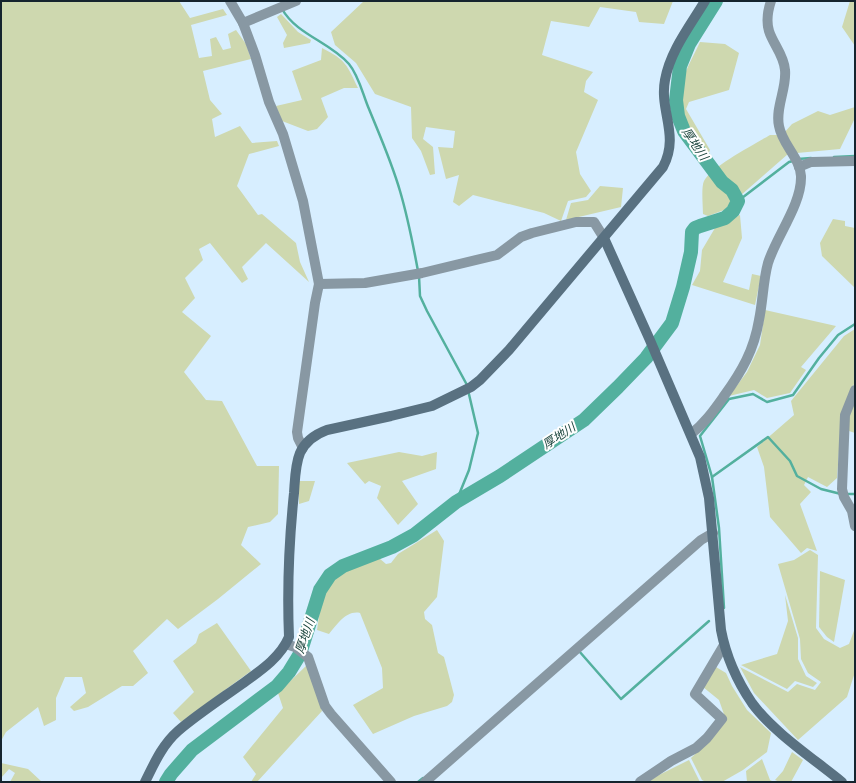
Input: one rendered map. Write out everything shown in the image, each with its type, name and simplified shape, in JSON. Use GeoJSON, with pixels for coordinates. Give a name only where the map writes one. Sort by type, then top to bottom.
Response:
{"type":"FeatureCollection","features":[{"type":"Feature","properties":{"kind":"street"},"geometry":{"type":"LineString","coordinates":[[230,1],[243,23],[260,68],[269,102],[282,134],[303,201],[319,284],[314,303],[297,432],[303,448]]}},
{"type":"Feature","properties":{"kind":"street"},"geometry":{"type":"LineString","coordinates":[[243,23],[296,1]]}},
{"type":"Feature","properties":{"kind":"street"},"geometry":{"type":"LineString","coordinates":[[290,646],[287,590],[290,525],[299,454],[303,448],[319,433],[327,430],[432,406],[468,388],[480,380],[509,350],[604,238],[668,159],[671,137],[664,96],[665,81],[676,49],[705,1]]}},
{"type":"Feature","properties":{"kind":"street"},"geometry":{"type":"LineString","coordinates":[[690,434],[700,426],[715,409],[739,375],[747,360],[760,319],[768,263],[799,191],[801,175],[796,161],[779,127],[778,118],[786,71],[784,62],[769,30],[768,11],[771,1]]}},
{"type":"Feature","properties":{"kind":"street"},"geometry":{"type":"LineString","coordinates":[[796,161],[855,161]]}},
{"type":"Feature","properties":{"kind":"street"},"geometry":{"type":"LineString","coordinates":[[319,284],[365,283],[418,274],[497,256],[521,237],[532,233],[576,222],[594,222],[604,238],[656,353],[690,434],[704,472],[713,533],[720,622],[724,645],[736,676],[752,704],[764,717],[777,730],[842,782]]}},
{"type":"Feature","properties":{"kind":"street"},"geometry":{"type":"LineString","coordinates":[[855,390],[845,415],[843,493],[852,511],[855,526]]}},
{"type":"Feature","properties":{"kind":"street"},"geometry":{"type":"LineString","coordinates":[[425,782],[701,540],[713,533]]}},
{"type":"Feature","properties":{"kind":"street"},"geometry":{"type":"LineString","coordinates":[[640,782],[696,748],[707,738],[722,718],[695,694],[724,645]]}},
{"type":"Feature","properties":{"kind":"street"},"geometry":{"type":"LineString","coordinates":[[290,646],[306,655],[326,706],[331,714],[391,782]]}},
{"type":"Feature","properties":{"kind":"street"},"geometry":{"type":"LineString","coordinates":[[145,782],[161,750],[178,731],[257,673],[290,646]]}},
{"type":"Feature","properties":{"kind":"green space"},"geometry":{"type":"Polygon","coordinates":[[[1,1],[179,1],[190,18],[223,9],[227,15],[191,25],[199,58],[212,56],[210,39],[216,37],[223,50],[231,48],[228,34],[236,30],[246,44],[251,59],[203,71],[210,100],[222,114],[212,119],[215,137],[240,126],[252,143],[277,141],[279,146],[249,154],[237,186],[258,215],[262,214],[296,243],[300,262],[309,282],[266,243],[242,267],[248,279],[242,283],[210,243],[199,249],[203,260],[185,278],[195,298],[182,312],[211,336],[184,372],[206,400],[222,401],[257,466],[279,466],[278,514],[270,522],[248,527],[241,545],[261,564],[178,629],[167,619],[133,651],[148,673],[133,686],[122,686],[88,707],[74,711],[70,707],[86,693],[82,677],[65,677],[56,698],[56,720],[44,726],[38,707],[6,732],[1,741],[1,1]]]}},
{"type":"Feature","properties":{"kind":"green space"},"geometry":{"type":"Polygon","coordinates":[[[364,1],[673,1],[664,24],[639,22],[636,12],[600,7],[589,27],[551,21],[542,55],[593,72],[586,81],[584,92],[598,100],[576,152],[580,174],[591,191],[586,197],[568,201],[561,221],[544,213],[473,195],[459,206],[453,202],[459,175],[446,179],[438,147],[453,148],[455,131],[426,127],[423,139],[433,147],[435,174],[430,175],[421,151],[412,138],[411,107],[375,94],[356,63],[335,45],[331,32],[364,1]]]}},
{"type":"Feature","properties":{"kind":"green space"},"geometry":{"type":"Polygon","coordinates":[[[850,1],[855,1],[855,46],[842,27],[850,1]]]}},
{"type":"Feature","properties":{"kind":"green space"},"geometry":{"type":"Polygon","coordinates":[[[281,14],[298,32],[311,40],[310,43],[284,48],[283,43],[287,35],[277,17],[281,14]]]}},
{"type":"Feature","properties":{"kind":"green space"},"geometry":{"type":"Polygon","coordinates":[[[700,42],[725,44],[739,53],[729,90],[689,102],[686,109],[710,150],[708,155],[698,145],[684,121],[680,110],[679,98],[680,88],[688,66],[700,42]]]}},
{"type":"Feature","properties":{"kind":"green space"},"geometry":{"type":"Polygon","coordinates":[[[322,48],[336,56],[345,64],[358,88],[344,88],[321,98],[328,117],[317,129],[308,131],[282,121],[276,106],[302,100],[292,71],[321,60],[322,48]]]}},
{"type":"Feature","properties":{"kind":"green space"},"geometry":{"type":"Polygon","coordinates":[[[855,107],[855,118],[840,149],[797,153],[784,133],[792,124],[818,111],[830,115],[855,107]]]}},
{"type":"Feature","properties":{"kind":"green space"},"geometry":{"type":"Polygon","coordinates":[[[770,135],[778,135],[788,154],[724,210],[708,216],[703,214],[703,184],[709,175],[724,162],[770,135]]]}},
{"type":"Feature","properties":{"kind":"green space"},"geometry":{"type":"Polygon","coordinates":[[[600,186],[623,188],[621,207],[566,220],[571,203],[588,200],[600,186]]]}},
{"type":"Feature","properties":{"kind":"green space"},"geometry":{"type":"Polygon","coordinates":[[[740,215],[742,238],[723,282],[749,290],[752,274],[761,276],[755,305],[692,285],[700,271],[702,250],[715,228],[740,215]]]}},
{"type":"Feature","properties":{"kind":"green space"},"geometry":{"type":"Polygon","coordinates":[[[833,219],[845,221],[845,226],[855,228],[855,288],[822,256],[820,243],[833,219]]]}},
{"type":"Feature","properties":{"kind":"green space"},"geometry":{"type":"Polygon","coordinates":[[[765,310],[836,326],[801,367],[806,370],[790,393],[767,398],[754,390],[729,396],[747,372],[760,345],[765,310]]]}},
{"type":"Feature","properties":{"kind":"green space"},"geometry":{"type":"Polygon","coordinates":[[[855,329],[855,383],[852,387],[840,437],[837,478],[827,487],[808,477],[804,485],[811,492],[800,504],[817,551],[807,548],[801,553],[770,517],[764,467],[757,447],[794,415],[791,401],[844,336],[855,329]]]}},
{"type":"Feature","properties":{"kind":"green space"},"geometry":{"type":"Polygon","coordinates":[[[855,397],[855,433],[849,431],[849,413],[855,397]]]}},
{"type":"Feature","properties":{"kind":"green space"},"geometry":{"type":"Polygon","coordinates":[[[399,452],[422,456],[437,452],[436,469],[402,481],[418,504],[398,525],[377,498],[381,486],[369,481],[365,484],[347,463],[399,452]]]}},
{"type":"Feature","properties":{"kind":"green space"},"geometry":{"type":"Polygon","coordinates":[[[299,481],[315,481],[309,501],[299,504],[299,481]]]}},
{"type":"Feature","properties":{"kind":"green space"},"geometry":{"type":"Polygon","coordinates":[[[437,530],[444,541],[437,597],[424,612],[425,619],[432,625],[438,653],[444,657],[454,695],[452,702],[447,706],[414,716],[373,734],[353,705],[383,688],[382,668],[360,613],[346,616],[329,634],[317,630],[321,603],[327,586],[331,579],[338,573],[358,563],[379,558],[386,564],[391,563],[398,554],[437,530]]]}},
{"type":"Feature","properties":{"kind":"green space"},"geometry":{"type":"Polygon","coordinates":[[[810,550],[818,555],[816,628],[824,639],[840,648],[849,644],[855,628],[855,672],[847,697],[798,740],[754,693],[740,667],[788,692],[797,684],[815,690],[821,682],[808,673],[801,659],[800,639],[778,564],[794,560],[810,550]]]}},
{"type":"Feature","properties":{"kind":"green space"},"geometry":{"type":"Polygon","coordinates":[[[820,571],[845,580],[834,642],[827,637],[819,627],[820,571]]]}},
{"type":"Feature","properties":{"kind":"green space"},"geometry":{"type":"Polygon","coordinates":[[[785,595],[798,638],[798,659],[806,676],[817,683],[813,687],[795,681],[787,689],[741,665],[777,654],[788,621],[785,595]]]}},
{"type":"Feature","properties":{"kind":"green space"},"geometry":{"type":"Polygon","coordinates":[[[217,623],[251,671],[181,722],[173,713],[194,692],[173,661],[196,643],[199,634],[217,623]]]}},
{"type":"Feature","properties":{"kind":"green space"},"geometry":{"type":"Polygon","coordinates":[[[307,665],[322,711],[257,782],[251,782],[256,774],[243,757],[283,708],[278,693],[307,665]]]}},
{"type":"Feature","properties":{"kind":"green space"},"geometry":{"type":"Polygon","coordinates":[[[716,667],[726,673],[747,710],[771,733],[767,752],[743,770],[722,782],[706,782],[702,780],[691,758],[708,742],[726,720],[719,700],[703,687],[716,667]]]}},
{"type":"Feature","properties":{"kind":"green space"},"geometry":{"type":"Polygon","coordinates":[[[792,752],[803,760],[791,782],[780,782],[775,780],[783,771],[792,752]]]}},
{"type":"Feature","properties":{"kind":"green space"},"geometry":{"type":"Polygon","coordinates":[[[762,759],[770,780],[774,782],[747,782],[746,771],[762,759]]]}},
{"type":"Feature","properties":{"kind":"green space"},"geometry":{"type":"Polygon","coordinates":[[[689,760],[700,782],[648,782],[657,776],[689,760]]]}},
{"type":"Feature","properties":{"kind":"green space"},"geometry":{"type":"Polygon","coordinates":[[[1,763],[28,769],[42,782],[10,782],[15,773],[9,769],[1,778],[1,763]]]}},
{"type":"Feature","properties":{"kind":"waterway","name":"厚地川"},"geometry":{"type":"LineString","coordinates":[[166,782],[192,750],[277,686],[289,672],[300,654],[320,590],[330,575],[343,566],[392,547],[414,535],[456,502],[500,476],[584,420],[646,358],[672,323],[683,287],[691,252],[692,232],[695,228],[725,218],[733,211],[738,201],[732,190],[722,182],[684,131],[678,116],[676,100],[680,66],[689,44],[716,1]]}},
{"type":"Feature","properties":{"kind":"waterway"},"geometry":{"type":"LineString","coordinates":[[282,9],[288,18],[296,25],[341,56],[356,74],[397,181],[408,221],[418,271]]}},
{"type":"Feature","properties":{"kind":"waterway"},"geometry":{"type":"LineString","coordinates":[[834,157],[855,156]]}},
{"type":"Feature","properties":{"kind":"waterway"},"geometry":{"type":"LineString","coordinates":[[798,159],[811,158]]}},
{"type":"Feature","properties":{"kind":"waterway"},"geometry":{"type":"LineString","coordinates":[[738,201],[789,162],[793,161]]}},
{"type":"Feature","properties":{"kind":"waterway"},"geometry":{"type":"LineString","coordinates":[[419,276],[420,296],[467,385]]}},
{"type":"Feature","properties":{"kind":"waterway"},"geometry":{"type":"LineString","coordinates":[[712,477],[700,436],[729,399],[753,394],[767,402],[793,395],[819,358],[838,335],[855,324]]}},
{"type":"Feature","properties":{"kind":"waterway"},"geometry":{"type":"LineString","coordinates":[[456,502],[469,470],[478,433],[468,390]]}},
{"type":"Feature","properties":{"kind":"waterway"},"geometry":{"type":"LineString","coordinates":[[724,608],[719,528],[712,477],[768,437],[790,461],[797,476],[821,489],[841,494]]}},
{"type":"Feature","properties":{"kind":"waterway"},"geometry":{"type":"LineString","coordinates":[[846,494],[855,494]]}},
{"type":"Feature","properties":{"kind":"waterway"},"geometry":{"type":"LineString","coordinates":[[579,651],[621,699],[709,621]]}},
{"type":"Feature","properties":{"kind":"waterway"},"geometry":{"type":"LineString","coordinates":[[418,782],[423,778]]}}]}
